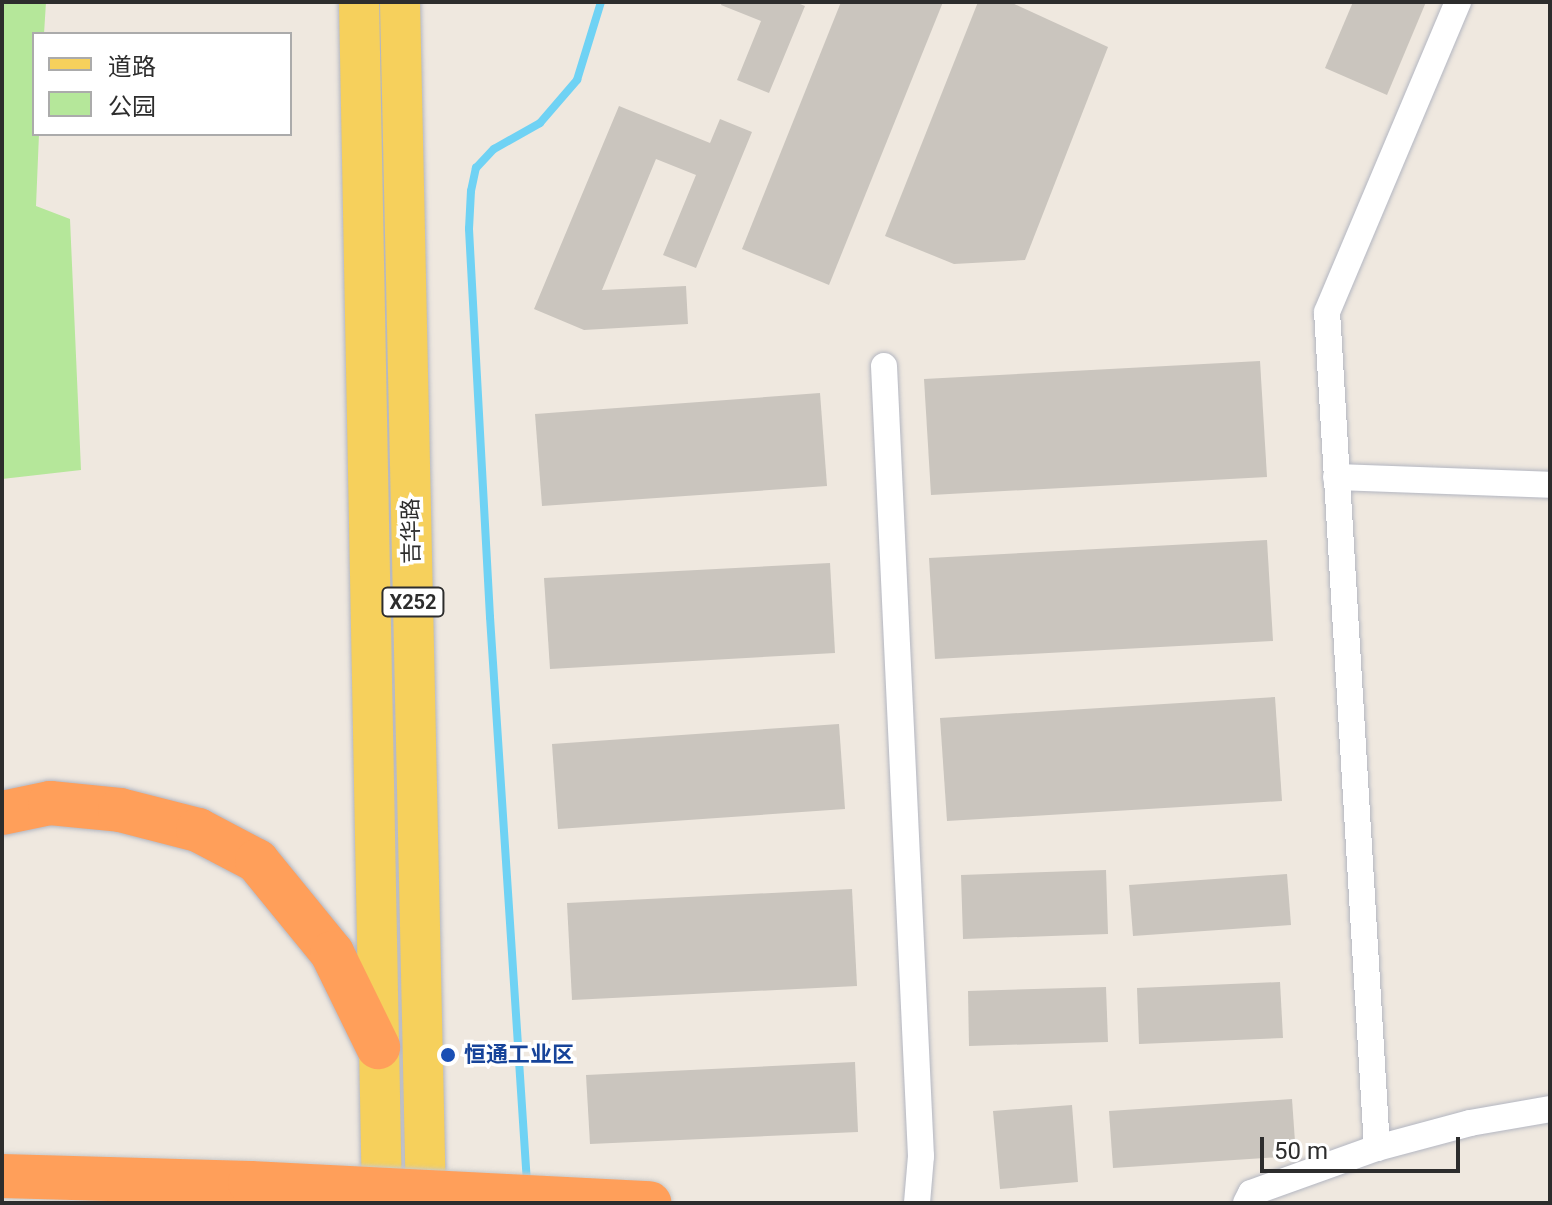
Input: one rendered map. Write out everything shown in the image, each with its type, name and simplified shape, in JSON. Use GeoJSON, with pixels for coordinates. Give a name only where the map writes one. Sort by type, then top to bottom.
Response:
{"type":"FeatureCollection","features":[{"type":"Feature","properties":{"kind":"highway"},"geometry":{"type":"LineString","coordinates":[[2,813],[50,803],[120,810],[198,830],[257,861],[332,953],[378,1047]]}},
{"type":"Feature","properties":{"kind":"highway"},"geometry":{"type":"LineString","coordinates":[[2,1176],[250,1183],[650,1203]]}},
{"type":"Feature","properties":{"kind":"main road","name":"吉华路"},"geometry":{"type":"LineString","coordinates":[[359,2],[382,1203]]}},
{"type":"Feature","properties":{"kind":"main road","name":"吉华路"},"geometry":{"type":"LineString","coordinates":[[400,2],[426,1203]]}},
{"type":"Feature","properties":{"kind":"street"},"geometry":{"type":"LineString","coordinates":[[1377,1148],[1327,312],[1458,2]]}},
{"type":"Feature","properties":{"kind":"street"},"geometry":{"type":"LineString","coordinates":[[884,366],[921,1156],[917,1203]]}},
{"type":"Feature","properties":{"kind":"street"},"geometry":{"type":"LineString","coordinates":[[1336,477],[1550,485]]}},
{"type":"Feature","properties":{"kind":"street"},"geometry":{"type":"LineString","coordinates":[[1246,1203],[1251,1193],[1377,1148],[1470,1123],[1550,1109]]}},
{"type":"Feature","properties":{"kind":"green space"},"geometry":{"type":"Polygon","coordinates":[[[2,2],[46,2],[44,32],[32,32],[32,136],[39,136],[36,206],[70,219],[81,470],[2,479],[2,2]]]}},
{"type":"Feature","properties":{"kind":"building"},"geometry":{"type":"Polygon","coordinates":[[[722,2],[795,2],[805,6],[769,93],[737,80],[761,21],[721,5],[722,2]]]}},
{"type":"Feature","properties":{"kind":"building"},"geometry":{"type":"Polygon","coordinates":[[[841,2],[943,2],[829,285],[742,249],[841,2]]]}},
{"type":"Feature","properties":{"kind":"building"},"geometry":{"type":"Polygon","coordinates":[[[978,2],[1010,2],[1108,47],[1025,260],[954,264],[885,236],[978,2]]]}},
{"type":"Feature","properties":{"kind":"building"},"geometry":{"type":"Polygon","coordinates":[[[1353,2],[1426,2],[1387,95],[1325,68],[1353,2]]]}},
{"type":"Feature","properties":{"kind":"building"},"geometry":{"type":"Polygon","coordinates":[[[619,106],[710,143],[720,119],[752,132],[696,268],[663,255],[696,175],[656,159],[602,290],[686,286],[688,324],[584,330],[534,309],[619,106]]]}},
{"type":"Feature","properties":{"kind":"building"},"geometry":{"type":"Polygon","coordinates":[[[1260,361],[1267,477],[931,495],[924,379],[1260,361]]]}},
{"type":"Feature","properties":{"kind":"building"},"geometry":{"type":"Polygon","coordinates":[[[820,393],[827,486],[542,506],[535,414],[820,393]]]}},
{"type":"Feature","properties":{"kind":"building"},"geometry":{"type":"Polygon","coordinates":[[[1267,540],[1273,641],[935,659],[929,558],[1267,540]]]}},
{"type":"Feature","properties":{"kind":"building"},"geometry":{"type":"Polygon","coordinates":[[[830,563],[835,653],[550,669],[544,578],[830,563]]]}},
{"type":"Feature","properties":{"kind":"building"},"geometry":{"type":"Polygon","coordinates":[[[1275,697],[1282,801],[947,821],[940,718],[1275,697]]]}},
{"type":"Feature","properties":{"kind":"building"},"geometry":{"type":"Polygon","coordinates":[[[839,724],[845,809],[558,829],[552,744],[839,724]]]}},
{"type":"Feature","properties":{"kind":"building"},"geometry":{"type":"Polygon","coordinates":[[[1106,870],[1108,934],[963,939],[961,875],[1106,870]]]}},
{"type":"Feature","properties":{"kind":"building"},"geometry":{"type":"Polygon","coordinates":[[[1287,874],[1291,925],[1133,936],[1129,885],[1287,874]]]}},
{"type":"Feature","properties":{"kind":"building"},"geometry":{"type":"Polygon","coordinates":[[[852,889],[857,986],[572,1000],[567,903],[852,889]]]}},
{"type":"Feature","properties":{"kind":"building"},"geometry":{"type":"Polygon","coordinates":[[[1280,982],[1283,1038],[1139,1044],[1137,988],[1280,982]]]}},
{"type":"Feature","properties":{"kind":"building"},"geometry":{"type":"Polygon","coordinates":[[[1106,987],[1108,1042],[969,1046],[968,991],[1106,987]]]}},
{"type":"Feature","properties":{"kind":"building"},"geometry":{"type":"Polygon","coordinates":[[[855,1062],[858,1132],[590,1144],[586,1075],[855,1062]]]}},
{"type":"Feature","properties":{"kind":"building"},"geometry":{"type":"Polygon","coordinates":[[[1292,1099],[1296,1156],[1113,1168],[1109,1111],[1292,1099]]]}},
{"type":"Feature","properties":{"kind":"building"},"geometry":{"type":"Polygon","coordinates":[[[1072,1105],[1078,1182],[1000,1189],[993,1111],[1072,1105]]]}},
{"type":"Feature","properties":{"kind":"waterway"},"geometry":{"type":"LineString","coordinates":[[527,1183],[490,617],[469,229],[471,191],[476,168],[494,149],[540,123],[577,80],[601,2]]}},
{"type":"Feature","properties":{"kind":"place","name":"恒通工业区"},"geometry":{"type":"Point","coordinates":[448,1055]}}]}
